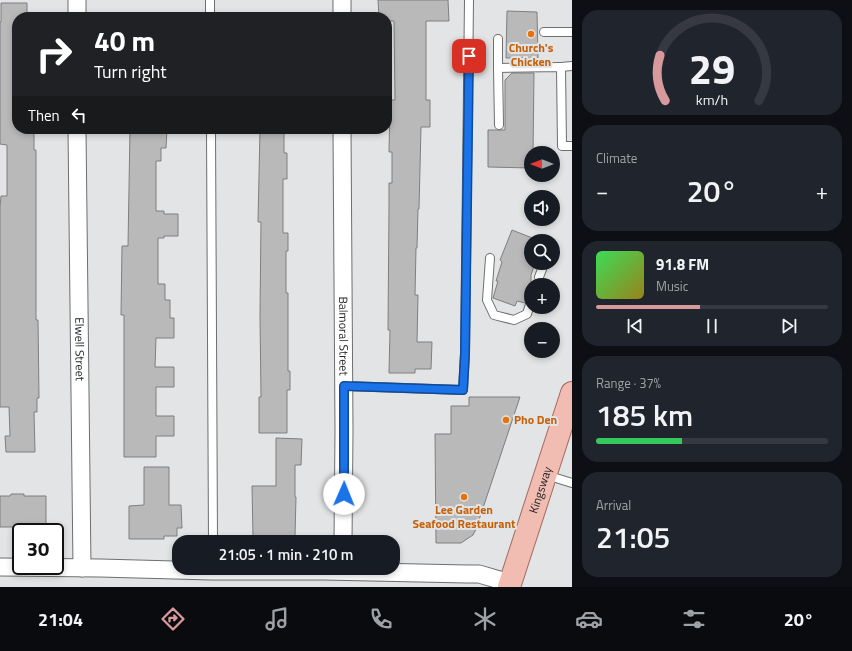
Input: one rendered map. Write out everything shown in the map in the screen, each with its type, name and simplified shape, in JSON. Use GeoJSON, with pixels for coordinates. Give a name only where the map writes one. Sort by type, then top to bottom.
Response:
{"type":"FeatureCollection","features":[{"type":"Feature","properties":{"kind":"main road","name":"Kingsway"},"geometry":{"type":"LineString","coordinates":[[509,585],[572,393]]}},
{"type":"Feature","properties":{"kind":"street"},"geometry":{"type":"LineString","coordinates":[[77,0],[77,12]]}},
{"type":"Feature","properties":{"kind":"street"},"geometry":{"type":"LineString","coordinates":[[342,0],[342,12]]}},
{"type":"Feature","properties":{"kind":"street","name":"Elwell Street"},"geometry":{"type":"LineString","coordinates":[[77,134],[82,568]]}},
{"type":"Feature","properties":{"kind":"street","name":"Balmoral Street"},"geometry":{"type":"LineString","coordinates":[[342,134],[344,386],[343,535]]}},
{"type":"Feature","properties":{"kind":"street"},"geometry":{"type":"LineString","coordinates":[[0,567],[172,569]]}},
{"type":"Feature","properties":{"kind":"street"},"geometry":{"type":"LineString","coordinates":[[400,572],[479,574],[509,585]]}},
{"type":"Feature","properties":{"kind":"lane"},"geometry":{"type":"LineString","coordinates":[[210,0],[210,12]]}},
{"type":"Feature","properties":{"kind":"lane"},"geometry":{"type":"LineString","coordinates":[[344,386],[463,390],[465,354],[470,0]]}},
{"type":"Feature","properties":{"kind":"lane"},"geometry":{"type":"LineString","coordinates":[[544,32],[572,32]]}},
{"type":"Feature","properties":{"kind":"lane"},"geometry":{"type":"LineString","coordinates":[[498,39],[499,125]]}},
{"type":"Feature","properties":{"kind":"lane"},"geometry":{"type":"LineString","coordinates":[[498,68],[572,66]]}},
{"type":"Feature","properties":{"kind":"lane"},"geometry":{"type":"LineString","coordinates":[[561,67],[562,146],[572,146]]}},
{"type":"Feature","properties":{"kind":"lane"},"geometry":{"type":"LineString","coordinates":[[211,134],[213,535]]}},
{"type":"Feature","properties":{"kind":"lane"},"geometry":{"type":"LineString","coordinates":[[490,258],[487,300],[494,315],[514,320],[527,314]]}},
{"type":"Feature","properties":{"kind":"lane"},"geometry":{"type":"LineString","coordinates":[[539,277],[542,270]]}},
{"type":"Feature","properties":{"kind":"lane"},"geometry":{"type":"LineString","coordinates":[[545,475],[572,483]]}},
{"type":"Feature","properties":{"kind":"building"},"geometry":{"type":"Polygon","coordinates":[[[378,0],[448,0],[449,21],[426,21],[426,100],[430,100],[430,127],[421,127],[415,295],[418,295],[417,342],[432,342],[431,369],[415,369],[415,373],[389,373],[389,183],[392,183],[392,152],[389,152],[389,134],[392,134],[392,100],[395,100],[394,21],[392,21],[392,12],[379,12],[378,0]]]}},
{"type":"Feature","properties":{"kind":"building"},"geometry":{"type":"Polygon","coordinates":[[[1,3],[27,3],[27,12],[12,12],[12,134],[34,134],[34,150],[36,150],[36,320],[38,320],[39,398],[37,398],[37,412],[34,412],[35,452],[6,452],[5,436],[10,436],[9,407],[0,407],[0,207],[1,196],[7,196],[7,145],[0,144],[1,3]]]}},
{"type":"Feature","properties":{"kind":"building"},"geometry":{"type":"Polygon","coordinates":[[[507,11],[537,12],[538,58],[534,58],[534,62],[525,62],[529,58],[506,58],[507,11]]]}},
{"type":"Feature","properties":{"kind":"building"},"geometry":{"type":"Polygon","coordinates":[[[512,73],[534,73],[533,146],[524,146],[524,168],[488,167],[488,130],[505,130],[505,80],[512,73]]]}},
{"type":"Feature","properties":{"kind":"building"},"geometry":{"type":"Polygon","coordinates":[[[130,134],[167,134],[166,148],[161,148],[161,161],[156,161],[156,211],[164,211],[164,214],[178,214],[178,236],[164,236],[164,238],[158,238],[158,284],[165,284],[165,300],[170,300],[170,318],[174,318],[174,338],[156,338],[155,367],[174,367],[174,387],[156,387],[156,416],[174,416],[174,436],[156,436],[156,457],[124,457],[124,315],[121,315],[122,246],[128,246],[130,134]]]}},
{"type":"Feature","properties":{"kind":"building"},"geometry":{"type":"Polygon","coordinates":[[[260,134],[284,134],[284,153],[287,153],[287,179],[283,179],[283,233],[288,233],[288,251],[286,251],[286,293],[288,293],[288,371],[290,371],[290,390],[287,390],[287,433],[259,433],[259,397],[261,397],[261,222],[258,222],[260,134]]]}},
{"type":"Feature","properties":{"kind":"building"},"geometry":{"type":"Polygon","coordinates":[[[512,230],[524,235],[524,270],[533,270],[531,278],[524,278],[524,303],[517,301],[515,306],[493,298],[498,281],[496,281],[502,262],[500,260],[512,230]]]}},
{"type":"Feature","properties":{"kind":"building"},"geometry":{"type":"Polygon","coordinates":[[[469,397],[520,397],[473,535],[461,543],[436,543],[435,434],[451,434],[451,406],[469,406],[469,397]]]}},
{"type":"Feature","properties":{"kind":"building"},"geometry":{"type":"Polygon","coordinates":[[[276,438],[302,439],[301,465],[295,465],[295,535],[253,535],[252,486],[276,486],[276,438]]]}},
{"type":"Feature","properties":{"kind":"building"},"geometry":{"type":"Polygon","coordinates":[[[144,467],[169,467],[169,505],[181,505],[182,528],[177,528],[177,535],[164,536],[164,539],[129,539],[129,506],[144,505],[144,467]]]}},
{"type":"Feature","properties":{"kind":"building"},"geometry":{"type":"Polygon","coordinates":[[[11,494],[24,494],[24,496],[46,496],[46,523],[12,523],[12,527],[0,527],[0,496],[10,496],[11,494]]]}},
{"type":"Feature","properties":{"kind":"place","name":"Church's Chicken"},"geometry":{"type":"Point","coordinates":[531,34]}},
{"type":"Feature","properties":{"kind":"place","name":"Pho Den"},"geometry":{"type":"Point","coordinates":[506,420]}},
{"type":"Feature","properties":{"kind":"place","name":"Lee Garden Seafood Restaurant"},"geometry":{"type":"Point","coordinates":[464,497]}},
{"type":"Feature","properties":{"kind":"route"},"geometry":{"type":"LineString","coordinates":[[344,494],[344,386],[463,390],[465,354],[469,56]]}}]}
